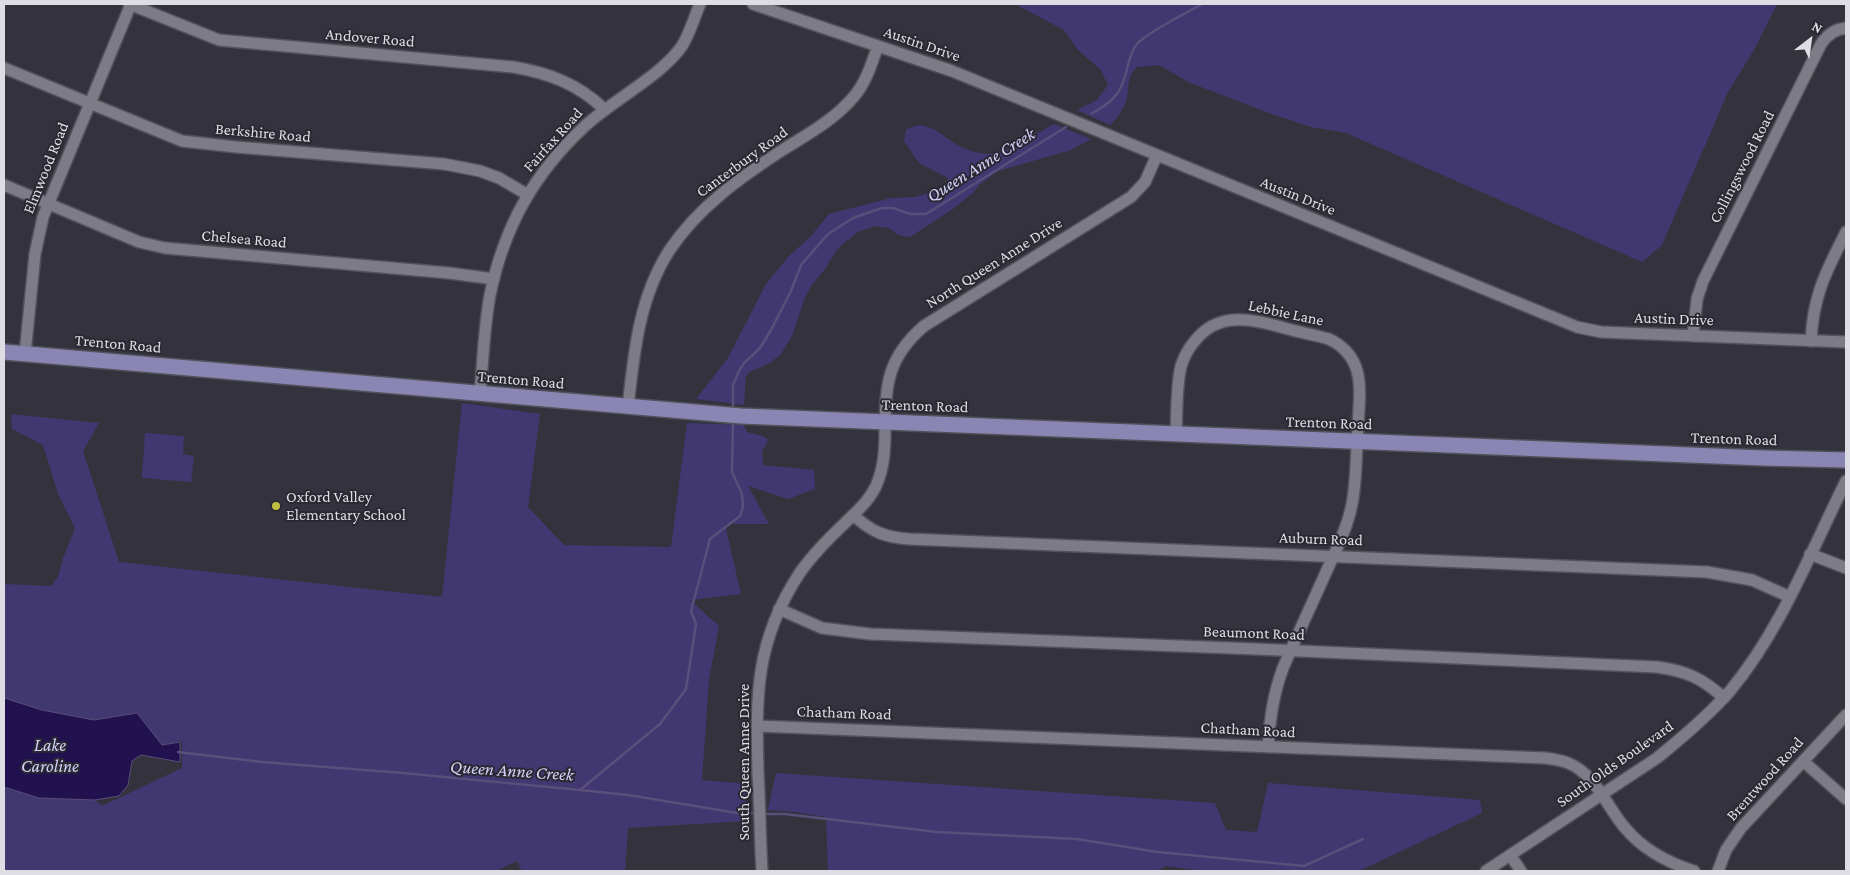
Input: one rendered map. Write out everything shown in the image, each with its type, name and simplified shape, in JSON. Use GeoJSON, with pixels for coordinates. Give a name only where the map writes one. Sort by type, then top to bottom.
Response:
{"type":"FeatureCollection","features":[{"type":"Feature","properties":{"kind":"main road","name":"Trenton Road"},"geometry":{"type":"LineString","coordinates":[[4,352],[741,416],[1846,460]]}},
{"type":"Feature","properties":{"kind":"street","name":"Andover Road"},"geometry":{"type":"LineString","coordinates":[[131,4],[208,37],[225,41],[532,70],[566,81],[604,109]]}},
{"type":"Feature","properties":{"kind":"street","name":"Elmwood Road"},"geometry":{"type":"LineString","coordinates":[[25,354],[39,232],[48,204],[131,4]]}},
{"type":"Feature","properties":{"kind":"street","name":"Fairfax Road"},"geometry":{"type":"LineString","coordinates":[[480,394],[488,306],[494,279],[507,236],[528,194],[538,177],[585,126],[604,109],[655,72],[672,57],[687,37],[700,4]]}},
{"type":"Feature","properties":{"kind":"street","name":"Austin Drive"},"geometry":{"type":"LineString","coordinates":[[753,4],[952,71],[1577,327],[1602,332],[1846,342]]}},
{"type":"Feature","properties":{"kind":"street","name":"Collingswood Road"},"geometry":{"type":"LineString","coordinates":[[1693,336],[1697,299],[1717,252],[1821,44],[1829,35],[1837,30],[1846,28]]}},
{"type":"Feature","properties":{"kind":"street","name":"Canterbury Road"},"geometry":{"type":"LineString","coordinates":[[628,407],[634,354],[642,312],[654,279],[669,252],[698,215],[717,197],[774,156],[824,124],[846,106],[862,85],[878,46]]}},
{"type":"Feature","properties":{"kind":"street","name":"Berkshire Road"},"geometry":{"type":"LineString","coordinates":[[4,68],[182,141],[452,166],[480,171],[499,178],[528,194]]}},
{"type":"Feature","properties":{"kind":"street","name":"North Queen Anne Drive"},"geometry":{"type":"LineString","coordinates":[[885,422],[888,383],[893,366],[904,347],[916,334],[950,308],[1130,197],[1145,182],[1157,155]]}},
{"type":"Feature","properties":{"kind":"street","name":"Chelsea Road"},"geometry":{"type":"LineString","coordinates":[[4,185],[139,242],[165,248],[449,273],[494,279]]}},
{"type":"Feature","properties":{"kind":"street"},"geometry":{"type":"LineString","coordinates":[[1811,341],[1816,300],[1821,284],[1846,232]]}},
{"type":"Feature","properties":{"kind":"street","name":"Lebbie Lane"},"geometry":{"type":"LineString","coordinates":[[1176,434],[1180,372],[1184,358],[1198,337],[1209,328],[1229,320],[1251,319],[1329,339],[1339,344],[1349,353],[1358,370],[1360,380],[1355,485],[1352,506],[1340,543],[1282,668],[1272,700],[1268,747]]}},
{"type":"Feature","properties":{"kind":"street","name":"South Queen Anne Drive"},"geometry":{"type":"LineString","coordinates":[[762,871],[757,726],[758,686],[767,640],[779,609],[803,568],[871,495],[881,472],[885,449],[885,422]]}},
{"type":"Feature","properties":{"kind":"street","name":"South Olds Boulevard"},"geometry":{"type":"LineString","coordinates":[[1486,871],[1657,758],[1682,738],[1724,698],[1763,646],[1790,597],[1846,481]]}},
{"type":"Feature","properties":{"kind":"street","name":"Auburn Road"},"geometry":{"type":"LineString","coordinates":[[853,515],[864,525],[876,532],[900,538],[1707,572],[1752,580],[1790,597]]}},
{"type":"Feature","properties":{"kind":"street"},"geometry":{"type":"LineString","coordinates":[[1810,554],[1846,568]]}},
{"type":"Feature","properties":{"kind":"street","name":"Beaumont Road"},"geometry":{"type":"LineString","coordinates":[[779,609],[822,628],[850,633],[1657,667],[1674,669],[1696,677],[1724,698]]}},
{"type":"Feature","properties":{"kind":"street","name":"Brentwood Road"},"geometry":{"type":"LineString","coordinates":[[1718,871],[1726,850],[1737,834],[1846,715]]}},
{"type":"Feature","properties":{"kind":"street","name":"Chatham Road"},"geometry":{"type":"LineString","coordinates":[[757,726],[1545,758],[1562,761],[1579,769],[1594,783],[1621,824],[1639,842],[1664,858],[1694,871]]}},
{"type":"Feature","properties":{"kind":"street"},"geometry":{"type":"LineString","coordinates":[[1803,761],[1846,799]]}},
{"type":"Feature","properties":{"kind":"street"},"geometry":{"type":"LineString","coordinates":[[1510,855],[1521,871]]}},
{"type":"Feature","properties":{"kind":"shaded area"},"geometry":{"type":"Polygon","coordinates":[[[1015,4],[1777,4],[1754,50],[1728,92],[1662,245],[1642,262],[1346,133],[1311,127],[1269,113],[1188,82],[1159,65],[1137,67],[1131,75],[1125,104],[1110,125],[1077,110],[1097,100],[1108,85],[1100,69],[1078,50],[1064,30],[1015,4]]]}},
{"type":"Feature","properties":{"kind":"shaded area"},"geometry":{"type":"Polygon","coordinates":[[[1054,124],[1091,139],[1071,150],[998,171],[979,185],[973,193],[953,209],[910,237],[898,235],[889,228],[875,226],[858,232],[838,248],[825,269],[811,286],[804,300],[792,336],[781,354],[770,363],[750,372],[746,376],[744,405],[696,399],[728,358],[766,284],[788,257],[810,237],[829,214],[891,198],[916,197],[945,187],[948,178],[919,163],[904,141],[906,130],[921,125],[928,127],[961,147],[987,154],[1012,147],[1054,124]]]}},
{"type":"Feature","properties":{"kind":"shaded area"},"geometry":{"type":"Polygon","coordinates":[[[462,403],[540,414],[528,507],[564,545],[671,547],[687,423],[744,425],[747,432],[763,436],[768,440],[762,451],[763,465],[814,470],[815,489],[788,499],[748,486],[769,524],[725,524],[741,594],[690,600],[719,626],[709,680],[702,780],[746,784],[747,821],[628,828],[625,871],[522,871],[517,861],[496,871],[4,871],[4,787],[39,798],[95,800],[102,806],[182,768],[182,741],[162,745],[137,713],[94,720],[42,710],[4,698],[4,584],[51,586],[58,577],[63,558],[75,528],[58,494],[43,445],[12,429],[11,414],[99,423],[83,451],[119,562],[442,597],[462,403]]]}},
{"type":"Feature","properties":{"kind":"shaded area"},"geometry":{"type":"Polygon","coordinates":[[[145,433],[184,436],[183,454],[194,456],[191,482],[142,478],[145,433]]]}},
{"type":"Feature","properties":{"kind":"shaded area"},"geometry":{"type":"Polygon","coordinates":[[[776,773],[1215,803],[1226,830],[1257,832],[1268,783],[1480,800],[1482,813],[1359,871],[1204,871],[1166,866],[1157,871],[828,871],[826,817],[768,810],[776,773]]]}},
{"type":"Feature","properties":{"kind":"water","name":"Lake Caroline"},"geometry":{"type":"Polygon","coordinates":[[[4,698],[42,710],[94,720],[137,713],[162,745],[180,742],[180,762],[141,755],[132,761],[128,785],[119,796],[95,800],[39,798],[4,787],[4,698]]]}},
{"type":"Feature","properties":{"kind":"waterway","name":"Queen Anne Creek"},"geometry":{"type":"LineString","coordinates":[[1091,114],[1117,94],[1123,82],[1131,54],[1142,39],[1202,4]]}},
{"type":"Feature","properties":{"kind":"waterway","name":"Queen Anne Creek"},"geometry":{"type":"LineString","coordinates":[[733,410],[733,385],[739,371],[744,363],[760,348],[771,330],[791,291],[801,265],[828,234],[853,218],[882,208],[893,208],[910,214],[926,214],[1066,127]]}},
{"type":"Feature","properties":{"kind":"waterway","name":"Queen Anne Creek"},"geometry":{"type":"LineString","coordinates":[[178,752],[262,762],[580,790],[660,724],[686,689],[696,624],[691,611],[710,539],[740,516],[743,507],[742,494],[732,472],[733,420]]}},
{"type":"Feature","properties":{"kind":"waterway"},"geometry":{"type":"LineString","coordinates":[[580,790],[628,795],[737,813],[755,813]]}},
{"type":"Feature","properties":{"kind":"waterway"},"geometry":{"type":"LineString","coordinates":[[763,814],[785,814],[937,832],[1077,839],[1158,852],[1304,866],[1363,839]]}},
{"type":"Feature","properties":{"kind":"place","name":"Oxford Valley Elementary School"},"geometry":{"type":"Point","coordinates":[276,506]}}]}
